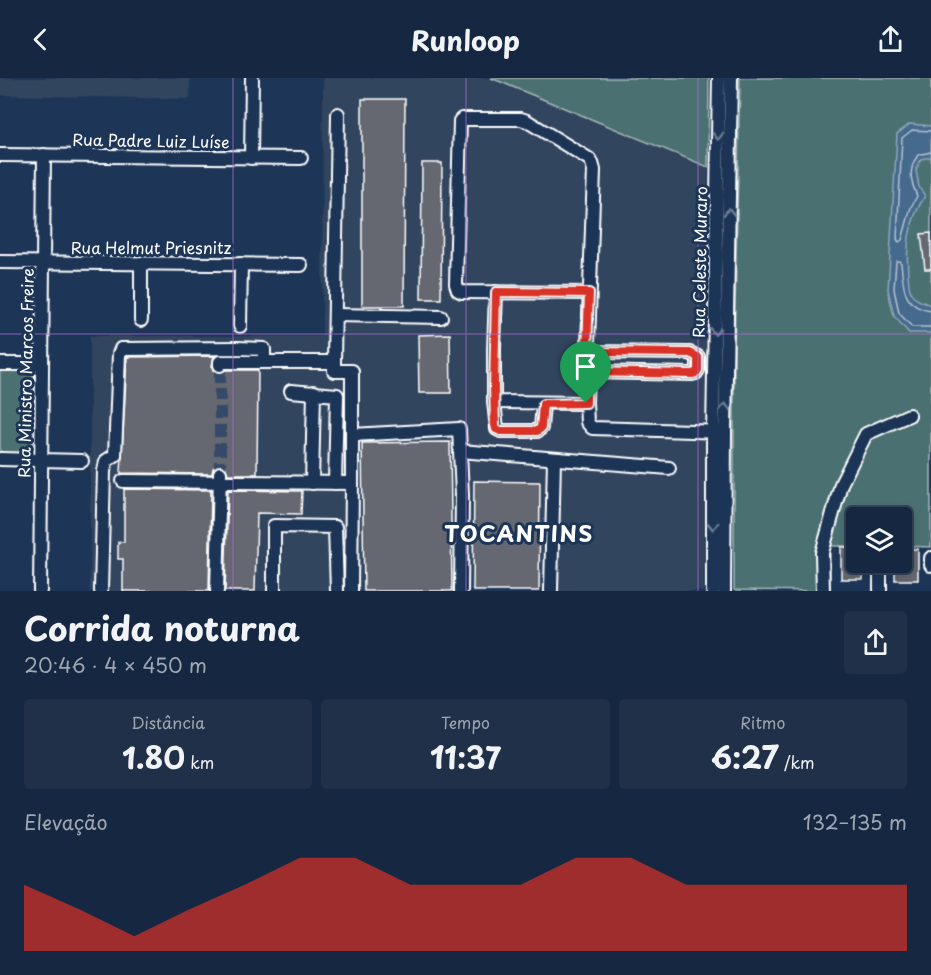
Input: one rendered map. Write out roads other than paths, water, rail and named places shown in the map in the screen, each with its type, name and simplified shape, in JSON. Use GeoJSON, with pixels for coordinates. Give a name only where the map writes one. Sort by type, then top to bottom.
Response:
{"type":"FeatureCollection","features":[{"type":"Feature","properties":{"kind":"street"},"geometry":{"type":"LineString","coordinates":[[251,158],[252,78]]}},
{"type":"Feature","properties":{"kind":"street","name":"Rua Celeste Muraro"},"geometry":{"type":"LineString","coordinates":[[719,78],[719,432],[724,591]]}},
{"type":"Feature","properties":{"kind":"street","name":"Rua Celeste Muraro"},"geometry":{"type":"LineString","coordinates":[[713,591],[731,78]]}},
{"type":"Feature","properties":{"kind":"street"},"geometry":{"type":"LineString","coordinates":[[326,591],[351,591],[351,371],[334,371],[338,114]]}},
{"type":"Feature","properties":{"kind":"street"},"geometry":{"type":"LineString","coordinates":[[589,293],[462,292],[458,290],[456,284],[459,123],[462,119],[521,119],[527,121],[592,163],[594,170],[587,352],[587,422],[592,428],[719,432]]}},
{"type":"Feature","properties":{"kind":"street","name":"Rua Padre Luiz Luíse"},"geometry":{"type":"LineString","coordinates":[[0,155],[301,158]]}},
{"type":"Feature","properties":{"kind":"street","name":"Rua Ministro Marcos Freire"},"geometry":{"type":"LineString","coordinates":[[40,591],[44,155]]}},
{"type":"Feature","properties":{"kind":"street","name":"Rua Helmut Priesnitz"},"geometry":{"type":"LineString","coordinates":[[0,262],[301,265]]}},
{"type":"Feature","properties":{"kind":"street"},"geometry":{"type":"LineString","coordinates":[[141,263],[141,320]]}},
{"type":"Feature","properties":{"kind":"street"},"geometry":{"type":"LineString","coordinates":[[240,326],[241,264]]}},
{"type":"Feature","properties":{"kind":"street"},"geometry":{"type":"LineString","coordinates":[[496,292],[494,349],[496,429],[537,431],[541,428],[543,404]]}},
{"type":"Feature","properties":{"kind":"street"},"geometry":{"type":"LineString","coordinates":[[335,315],[441,316]]}},
{"type":"Feature","properties":{"kind":"street"},"geometry":{"type":"LineString","coordinates":[[100,591],[104,471],[106,461],[115,455],[121,349],[264,349],[264,362]]}},
{"type":"Feature","properties":{"kind":"street"},"geometry":{"type":"LineString","coordinates":[[587,352],[690,353],[698,357],[698,370],[692,374],[587,372]]}},
{"type":"Feature","properties":{"kind":"street"},"geometry":{"type":"LineString","coordinates":[[220,365],[220,362],[334,362]]}},
{"type":"Feature","properties":{"kind":"street"},"geometry":{"type":"LineString","coordinates":[[0,364],[42,364]]}},
{"type":"Feature","properties":{"kind":"street"},"geometry":{"type":"LineString","coordinates":[[291,391],[338,395],[335,483]]}},
{"type":"Feature","properties":{"kind":"street"},"geometry":{"type":"LineString","coordinates":[[312,483],[314,392]]}},
{"type":"Feature","properties":{"kind":"street"},"geometry":{"type":"LineString","coordinates":[[494,402],[586,403]]}},
{"type":"Feature","properties":{"kind":"street"},"geometry":{"type":"LineString","coordinates":[[823,591],[822,553],[841,484],[866,434],[909,416]]}},
{"type":"Feature","properties":{"kind":"street"},"geometry":{"type":"LineString","coordinates":[[352,435],[459,429],[462,495],[461,591]]}},
{"type":"Feature","properties":{"kind":"street"},"geometry":{"type":"LineString","coordinates":[[460,451],[669,468]]}},
{"type":"Feature","properties":{"kind":"street"},"geometry":{"type":"LineString","coordinates":[[0,459],[82,461]]}},
{"type":"Feature","properties":{"kind":"street"},"geometry":{"type":"LineString","coordinates":[[551,591],[554,459]]}},
{"type":"Feature","properties":{"kind":"street"},"geometry":{"type":"LineString","coordinates":[[123,481],[220,477],[312,483],[352,483]]}},
{"type":"Feature","properties":{"kind":"street"},"geometry":{"type":"LineString","coordinates":[[217,591],[220,477]]}},
{"type":"Feature","properties":{"kind":"street"},"geometry":{"type":"LineString","coordinates":[[274,591],[274,526],[335,527],[337,591]]}},
{"type":"Feature","properties":{"kind":"street"},"geometry":{"type":"LineString","coordinates":[[931,558],[931,565]]}},
{"type":"Feature","properties":{"kind":"street"},"geometry":{"type":"LineString","coordinates":[[880,573],[880,591]]}},
{"type":"Feature","properties":{"kind":"water"},"geometry":{"type":"Polygon","coordinates":[[[910,124],[931,126],[931,157],[921,159],[916,170],[919,187],[925,196],[912,224],[908,243],[908,263],[909,286],[912,294],[918,300],[931,305],[931,333],[909,333],[894,316],[888,290],[897,134],[910,124]]]}},
{"type":"Feature","properties":{"kind":"tunnel"},"geometry":{"type":"LineString","coordinates":[[220,365],[220,473]]}},
{"type":"Feature","properties":{"kind":"district","name":"TOCANTINS"},"geometry":{"type":"Point","coordinates":[519,532]}}]}
